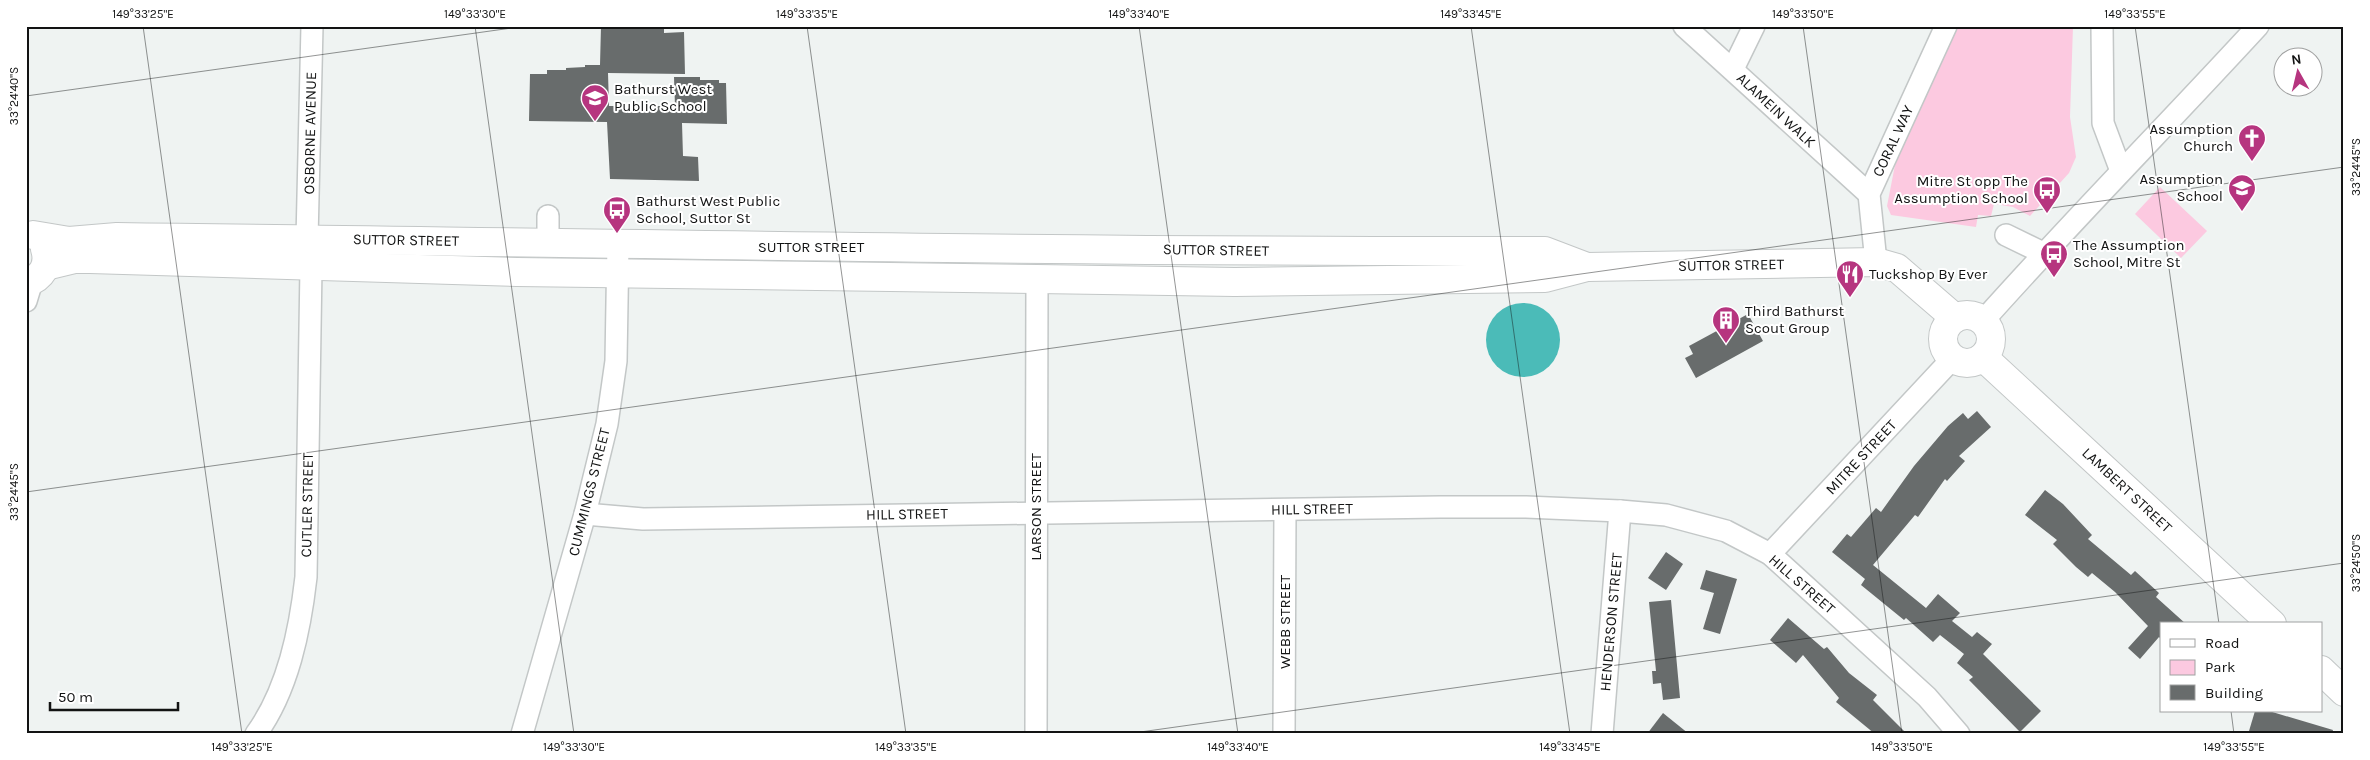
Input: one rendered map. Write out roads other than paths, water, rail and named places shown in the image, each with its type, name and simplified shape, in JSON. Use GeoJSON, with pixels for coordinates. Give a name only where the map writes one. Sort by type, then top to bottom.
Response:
{"type":"FeatureCollection","features":[{"type":"Feature","properties":{"kind":"main road","name":"SUTTOR STREET"},"geometry":{"type":"LineString","coordinates":[[30,234],[70,241],[117,237],[307,239],[548,229],[618,244],[761,247],[1545,251],[1587,267]]}},
{"type":"Feature","properties":{"kind":"main road"},"geometry":{"type":"LineString","coordinates":[[30,234],[39,239],[45,248],[33,283]]}},
{"type":"Feature","properties":{"kind":"main road","name":"SUTTOR STREET"},"geometry":{"type":"LineString","coordinates":[[33,283],[75,259],[310,267],[1245,282],[1545,278],[1587,267],[1876,262],[1897,268],[1950,323]]}},
{"type":"Feature","properties":{"kind":"main road"},"geometry":{"type":"LineString","coordinates":[[1969,315],[1982,321],[1988,327],[1991,342],[1983,357],[1968,363],[1952,358],[1944,348],[1942,341],[1950,323],[1969,315]]}},
{"type":"Feature","properties":{"kind":"main road","name":"LAMBERT STREET"},"geometry":{"type":"LineString","coordinates":[[1983,357],[2270,622]]}},
{"type":"Feature","properties":{"kind":"main road"},"geometry":{"type":"LineString","coordinates":[[2322,671],[2344,692]]}},
{"type":"Feature","properties":{"kind":"street","name":"OSBORNE AVENUE"},"geometry":{"type":"LineString","coordinates":[[307,239],[312,26]]}},
{"type":"Feature","properties":{"kind":"street","name":"ALAMEIN WALK"},"geometry":{"type":"LineString","coordinates":[[1684,26],[1734,69],[1804,136],[1869,194]]}},
{"type":"Feature","properties":{"kind":"street"},"geometry":{"type":"LineString","coordinates":[[1734,69],[1754,26]]}},
{"type":"Feature","properties":{"kind":"street","name":"CORAL WAY"},"geometry":{"type":"LineString","coordinates":[[1876,262],[1869,194],[1946,26]]}},
{"type":"Feature","properties":{"kind":"street"},"geometry":{"type":"LineString","coordinates":[[2102,26],[2103,123],[2121,171]]}},
{"type":"Feature","properties":{"kind":"street"},"geometry":{"type":"LineString","coordinates":[[1982,321],[2043,253],[2258,26]]}},
{"type":"Feature","properties":{"kind":"street"},"geometry":{"type":"LineString","coordinates":[[2006,235],[2043,253]]}},
{"type":"Feature","properties":{"kind":"street","name":"CUMMINGS STREET"},"geometry":{"type":"LineString","coordinates":[[522,734],[585,514],[607,424],[614,377],[618,244]]}},
{"type":"Feature","properties":{"kind":"street","name":"CUTLER STREET"},"geometry":{"type":"LineString","coordinates":[[256,734],[264,722],[284,678],[297,637],[303,606],[306,577],[310,267]]}},
{"type":"Feature","properties":{"kind":"street","name":"LARSON STREET"},"geometry":{"type":"LineString","coordinates":[[1036,734],[1037,279]]}},
{"type":"Feature","properties":{"kind":"street","name":"MITRE STREET"},"geometry":{"type":"LineString","coordinates":[[1770,554],[1952,358]]}},
{"type":"Feature","properties":{"kind":"street","name":"HILL STREET"},"geometry":{"type":"LineString","coordinates":[[585,514],[643,518],[1526,507],[1666,515],[1726,531],[1770,554],[1927,697],[1959,734]]}},
{"type":"Feature","properties":{"kind":"street","name":"WEBB STREET"},"geometry":{"type":"LineString","coordinates":[[1284,734],[1285,510]]}},
{"type":"Feature","properties":{"kind":"street","name":"HENDERSON STREET"},"geometry":{"type":"LineString","coordinates":[[1602,734],[1620,511]]}},
{"type":"Feature","properties":{"kind":"water"},"geometry":{"type":"Polygon","coordinates":[[[1523,303],[1544,309],[1554,319],[1560,340],[1554,361],[1544,371],[1523,377],[1502,371],[1492,361],[1486,340],[1492,319],[1502,309],[1523,303]]]}},
{"type":"Feature","properties":{"kind":"place","name":"Bathurst West Public School"},"geometry":{"type":"Point","coordinates":[595,122]}},
{"type":"Feature","properties":{"kind":"place","name":"Assumption Church"},"geometry":{"type":"Point","coordinates":[2252,162]}},
{"type":"Feature","properties":{"kind":"place","name":"Assumption School"},"geometry":{"type":"Point","coordinates":[2242,212]}},
{"type":"Feature","properties":{"kind":"place","name":"Mitre St opp The Assumption School"},"geometry":{"type":"Point","coordinates":[2047,214]}},
{"type":"Feature","properties":{"kind":"place","name":"Bathurst West Public School, Suttor St"},"geometry":{"type":"Point","coordinates":[617,234]}},
{"type":"Feature","properties":{"kind":"place","name":"The Assumption School, Mitre St"},"geometry":{"type":"Point","coordinates":[2054,278]}},
{"type":"Feature","properties":{"kind":"place","name":"Tuckshop By Ever"},"geometry":{"type":"Point","coordinates":[1850,298]}},
{"type":"Feature","properties":{"kind":"place","name":"Third Bathurst Scout Group"},"geometry":{"type":"Point","coordinates":[1726,344]}}]}
